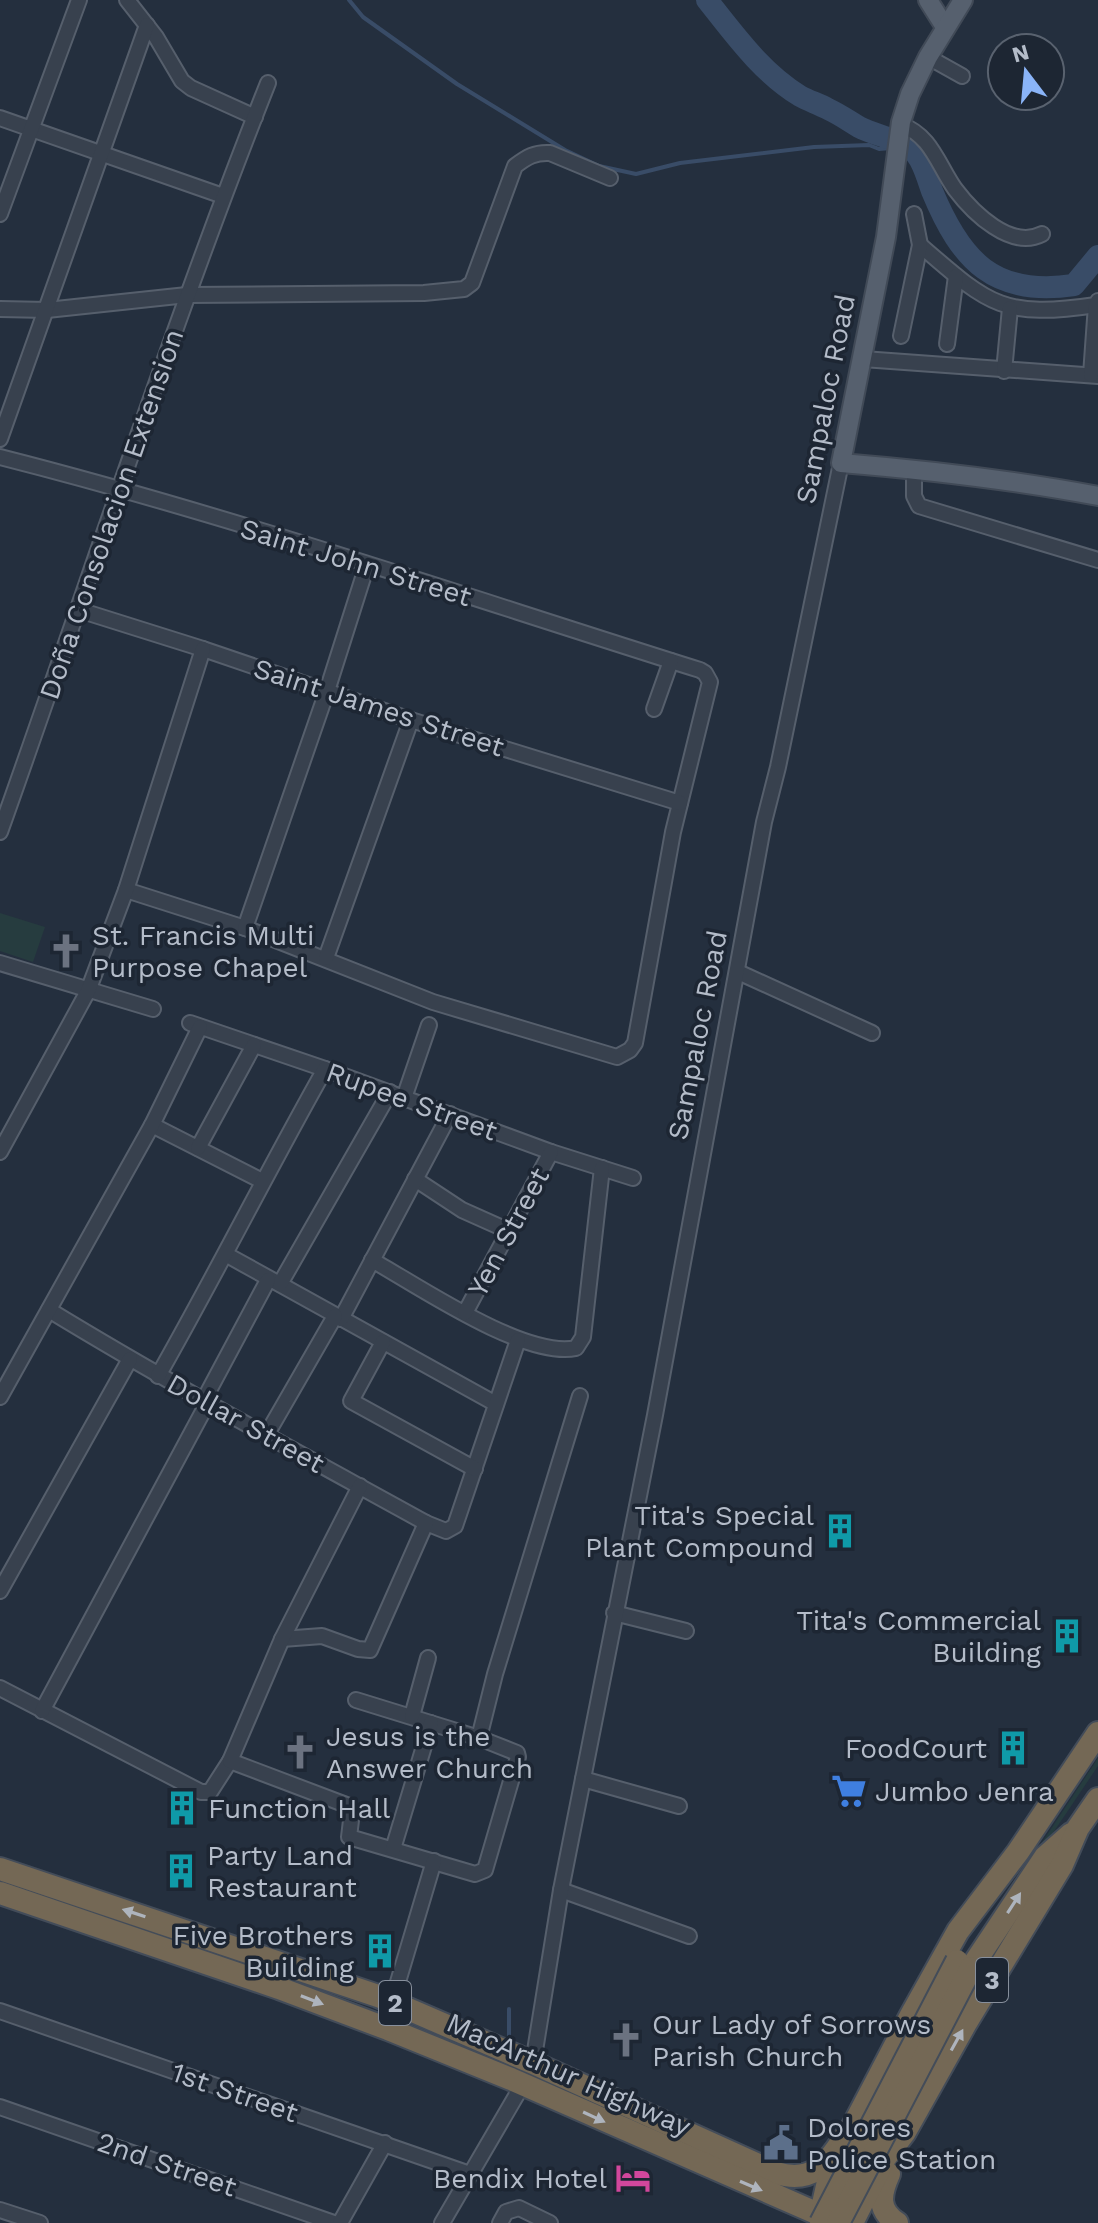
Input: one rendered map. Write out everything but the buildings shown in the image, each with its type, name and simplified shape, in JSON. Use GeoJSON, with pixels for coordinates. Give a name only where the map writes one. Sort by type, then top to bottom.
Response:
{"type":"FeatureCollection","features":[{"type":"Feature","properties":{"kind":"highway","name":"3"},"geometry":{"type":"LineString","coordinates":[[832,2222],[823,2204],[831,2168],[958,1931],[1018,1852],[1098,1733]]}},
{"type":"Feature","properties":{"kind":"highway","name":"3"},"geometry":{"type":"LineString","coordinates":[[852,2223],[885,2158],[905,2132],[966,2023],[1062,1865],[1078,1828],[1098,1799]]}},
{"type":"Feature","properties":{"kind":"highway","name":"3"},"geometry":{"type":"LineString","coordinates":[[964,1965],[1045,1857],[1078,1828]]}},
{"type":"Feature","properties":{"kind":"highway","name":"3"},"geometry":{"type":"LineString","coordinates":[[832,2222],[1007,1881],[1018,1852]]}},
{"type":"Feature","properties":{"kind":"highway","name":"MacArthur Highway"},"geometry":{"type":"LineString","coordinates":[[0,1869],[392,2002],[776,2173],[800,2177],[825,2165],[850,2130]]}},
{"type":"Feature","properties":{"kind":"highway","name":"MacArthur Highway"},"geometry":{"type":"LineString","coordinates":[[0,1893],[308,1998],[832,2222]]}},
{"type":"Feature","properties":{"kind":"highway"},"geometry":{"type":"LineString","coordinates":[[892,2219],[881,2207],[882,2189],[905,2132]]}},
{"type":"Feature","properties":{"kind":"highway"},"geometry":{"type":"LineString","coordinates":[[831,2168],[834,2179],[851,2191],[862,2190],[872,2184]]}},
{"type":"Feature","properties":{"kind":"highway"},"geometry":{"type":"LineString","coordinates":[[783,2199],[795,2223]]}},
{"type":"Feature","properties":{"kind":"main road"},"geometry":{"type":"LineString","coordinates":[[928,0],[945,27]]}},
{"type":"Feature","properties":{"kind":"main road","name":"Sampaloc Road"},"geometry":{"type":"LineString","coordinates":[[841,463],[886,237],[900,128],[910,94],[928,57],[963,0]]}},
{"type":"Feature","properties":{"kind":"main road"},"geometry":{"type":"LineString","coordinates":[[841,463],[914,469],[1098,496]]}},
{"type":"Feature","properties":{"kind":"street"},"geometry":{"type":"LineString","coordinates":[[0,214],[79,0]]}},
{"type":"Feature","properties":{"kind":"street"},"geometry":{"type":"LineString","coordinates":[[127,0],[147,25],[182,81],[255,117]]}},
{"type":"Feature","properties":{"kind":"street"},"geometry":{"type":"LineString","coordinates":[[0,439],[147,25]]}},
{"type":"Feature","properties":{"kind":"street"},"geometry":{"type":"LineString","coordinates":[[928,57],[962,76]]}},
{"type":"Feature","properties":{"kind":"street","name":"Doña Consolacion Extension"},"geometry":{"type":"LineString","coordinates":[[0,832],[187,295],[268,83]]}},
{"type":"Feature","properties":{"kind":"street"},"geometry":{"type":"LineString","coordinates":[[0,118],[223,196]]}},
{"type":"Feature","properties":{"kind":"street"},"geometry":{"type":"LineString","coordinates":[[900,128],[920,134],[960,195],[987,220],[1023,240],[1042,234]]}},
{"type":"Feature","properties":{"kind":"street"},"geometry":{"type":"LineString","coordinates":[[0,309],[47,310],[187,295],[424,293],[464,289],[472,283],[515,166],[528,156],[550,153],[610,178]]}},
{"type":"Feature","properties":{"kind":"street"},"geometry":{"type":"LineString","coordinates":[[901,336],[920,245],[914,214]]}},
{"type":"Feature","properties":{"kind":"street"},"geometry":{"type":"LineString","coordinates":[[863,359],[1094,375],[1096,308],[1010,308],[976,293],[920,245]]}},
{"type":"Feature","properties":{"kind":"street"},"geometry":{"type":"LineString","coordinates":[[947,344],[956,276]]}},
{"type":"Feature","properties":{"kind":"street"},"geometry":{"type":"LineString","coordinates":[[1004,371],[1010,308]]}},
{"type":"Feature","properties":{"kind":"street","name":"Saint John Street"},"geometry":{"type":"LineString","coordinates":[[0,457],[120,488],[700,670],[708,677],[710,687],[680,803]]}},
{"type":"Feature","properties":{"kind":"street","name":"Sampaloc Road"},"geometry":{"type":"LineString","coordinates":[[533,2063],[561,1890],[655,1415],[764,822],[841,463]]}},
{"type":"Feature","properties":{"kind":"street"},"geometry":{"type":"LineString","coordinates":[[914,469],[914,496],[919,506],[1098,560]]}},
{"type":"Feature","properties":{"kind":"street"},"geometry":{"type":"LineString","coordinates":[[245,928],[367,565]]}},
{"type":"Feature","properties":{"kind":"street","name":"Saint James Street"},"geometry":{"type":"LineString","coordinates":[[79,610],[411,720],[680,803]]}},
{"type":"Feature","properties":{"kind":"street"},"geometry":{"type":"LineString","coordinates":[[0,1152],[88,991],[126,890],[203,649]]}},
{"type":"Feature","properties":{"kind":"street"},"geometry":{"type":"LineString","coordinates":[[654,709],[671,661]]}},
{"type":"Feature","properties":{"kind":"street"},"geometry":{"type":"LineString","coordinates":[[326,958],[411,720]]}},
{"type":"Feature","properties":{"kind":"street"},"geometry":{"type":"LineString","coordinates":[[126,890],[245,928],[433,1002],[613,1057],[624,1055],[635,1043],[680,803]]}},
{"type":"Feature","properties":{"kind":"street"},"geometry":{"type":"LineString","coordinates":[[0,963],[153,1009]]}},
{"type":"Feature","properties":{"kind":"street"},"geometry":{"type":"LineString","coordinates":[[738,972],[872,1033]]}},
{"type":"Feature","properties":{"kind":"street","name":"Rupee Street"},"geometry":{"type":"LineString","coordinates":[[152,1125],[195,1025],[551,1152],[633,1178]]}},
{"type":"Feature","properties":{"kind":"street"},"geometry":{"type":"LineString","coordinates":[[42,1711],[207,1404],[206,1396],[274,1282],[397,1095],[429,1025]]}},
{"type":"Feature","properties":{"kind":"street"},"geometry":{"type":"LineString","coordinates":[[198,1148],[254,1045]]}},
{"type":"Feature","properties":{"kind":"street"},"geometry":{"type":"LineString","coordinates":[[158,1376],[227,1255],[262,1181],[325,1069]]}},
{"type":"Feature","properties":{"kind":"street"},"geometry":{"type":"LineString","coordinates":[[267,1434],[372,1260],[450,1114]]}},
{"type":"Feature","properties":{"kind":"street"},"geometry":{"type":"LineString","coordinates":[[0,1397],[152,1125],[262,1181]]}},
{"type":"Feature","properties":{"kind":"street","name":"Yen Street"},"geometry":{"type":"LineString","coordinates":[[465,1313],[551,1152]]}},
{"type":"Feature","properties":{"kind":"street"},"geometry":{"type":"LineString","coordinates":[[372,1260],[518,1340],[564,1351],[576,1348],[583,1337],[602,1168]]}},
{"type":"Feature","properties":{"kind":"street"},"geometry":{"type":"LineString","coordinates":[[415,1179],[462,1210],[509,1231]]}},
{"type":"Feature","properties":{"kind":"street"},"geometry":{"type":"LineString","coordinates":[[227,1255],[496,1404]]}},
{"type":"Feature","properties":{"kind":"street","name":"Dollar Street"},"geometry":{"type":"LineString","coordinates":[[49,1310],[207,1404],[446,1531],[455,1526],[475,1469]]}},
{"type":"Feature","properties":{"kind":"street"},"geometry":{"type":"LineString","coordinates":[[383,1342],[351,1401],[475,1469],[518,1340]]}},
{"type":"Feature","properties":{"kind":"street"},"geometry":{"type":"LineString","coordinates":[[0,1591],[130,1359]]}},
{"type":"Feature","properties":{"kind":"street"},"geometry":{"type":"LineString","coordinates":[[479,1738],[495,1674],[580,1396]]}},
{"type":"Feature","properties":{"kind":"street"},"geometry":{"type":"LineString","coordinates":[[0,1688],[201,1792],[210,1792],[230,1761],[282,1639],[360,1486]]}},
{"type":"Feature","properties":{"kind":"street"},"geometry":{"type":"LineString","coordinates":[[282,1639],[322,1636],[370,1650],[426,1523]]}},
{"type":"Feature","properties":{"kind":"street"},"geometry":{"type":"LineString","coordinates":[[614,1613],[686,1631]]}},
{"type":"Feature","properties":{"kind":"street"},"geometry":{"type":"LineString","coordinates":[[412,1716],[428,1658]]}},
{"type":"Feature","properties":{"kind":"street"},"geometry":{"type":"LineString","coordinates":[[230,1761],[349,1806],[352,1812],[349,1837],[475,1874],[485,1870],[518,1757],[512,1750],[479,1738],[356,1700]]}},
{"type":"Feature","properties":{"kind":"street"},"geometry":{"type":"LineString","coordinates":[[393,1849],[431,1723]]}},
{"type":"Feature","properties":{"kind":"street"},"geometry":{"type":"LineString","coordinates":[[583,1779],[679,1806]]}},
{"type":"Feature","properties":{"kind":"street"},"geometry":{"type":"LineString","coordinates":[[392,2002],[434,1861]]}},
{"type":"Feature","properties":{"kind":"street"},"geometry":{"type":"LineString","coordinates":[[561,1890],[689,1936]]}},
{"type":"Feature","properties":{"kind":"street","name":"1st Street"},"geometry":{"type":"LineString","coordinates":[[0,2011],[470,2174]]}},
{"type":"Feature","properties":{"kind":"street"},"geometry":{"type":"LineString","coordinates":[[442,2223],[521,2089]]}},
{"type":"Feature","properties":{"kind":"street","name":"2nd Street"},"geometry":{"type":"LineString","coordinates":[[0,2107],[337,2223]]}},
{"type":"Feature","properties":{"kind":"street"},"geometry":{"type":"LineString","coordinates":[[337,2223],[385,2143]]}},
{"type":"Feature","properties":{"kind":"street"},"geometry":{"type":"LineString","coordinates":[[500,2223],[506,2212],[519,2208],[550,2223]]}},
{"type":"Feature","properties":{"kind":"street"},"geometry":{"type":"LineString","coordinates":[[0,2210],[40,2223]]}},
{"type":"Feature","properties":{"kind":"green space"},"geometry":{"type":"Polygon","coordinates":[[[0,913],[45,927],[33,962],[0,951],[0,913]]]}},
{"type":"Feature","properties":{"kind":"green space"},"geometry":{"type":"Polygon","coordinates":[[[1098,1758],[1098,1766],[1014,1891],[1011,1889],[1098,1758]]]}},
{"type":"Feature","properties":{"kind":"waterway"},"geometry":{"type":"LineString","coordinates":[[349,0],[363,17],[457,84],[565,150],[599,166],[636,174],[680,163],[814,147],[869,145],[879,149],[891,148]]}},
{"type":"Feature","properties":{"kind":"waterway"},"geometry":{"type":"LineString","coordinates":[[707,0],[749,52],[786,86],[859,127],[910,148],[921,162],[955,237],[984,269],[1022,285],[1074,285],[1098,256]]}},
{"type":"Feature","properties":{"kind":"waterway"},"geometry":{"type":"LineString","coordinates":[[509,2009],[509,2038]]}},
{"type":"Feature","properties":{"kind":"place","name":"St. Francis Multi Purpose Chapel"},"geometry":{"type":"Point","coordinates":[66,951]}},
{"type":"Feature","properties":{"kind":"place","name":"Tita's Special Plant Compound"},"geometry":{"type":"Point","coordinates":[840,1531]}},
{"type":"Feature","properties":{"kind":"place","name":"Tita's Commercial Building"},"geometry":{"type":"Point","coordinates":[1067,1636]}},
{"type":"Feature","properties":{"kind":"place","name":"FoodCourt"},"geometry":{"type":"Point","coordinates":[1013,1748]}},
{"type":"Feature","properties":{"kind":"place","name":"Jesus is the Answer Church"},"geometry":{"type":"Point","coordinates":[300,1752]}},
{"type":"Feature","properties":{"kind":"place","name":"Jumbo Jenra"},"geometry":{"type":"Point","coordinates":[849,1791]}},
{"type":"Feature","properties":{"kind":"place","name":"Function Hall"},"geometry":{"type":"Point","coordinates":[182,1808]}},
{"type":"Feature","properties":{"kind":"place","name":"Party Land Restaurant"},"geometry":{"type":"Point","coordinates":[181,1871]}},
{"type":"Feature","properties":{"kind":"place","name":"Five Brothers Building"},"geometry":{"type":"Point","coordinates":[380,1951]}},
{"type":"Feature","properties":{"kind":"place","name":"Our Lady of Sorrows Parish Church"},"geometry":{"type":"Point","coordinates":[626,2040]}},
{"type":"Feature","properties":{"kind":"place","name":"Dolores Police Station"},"geometry":{"type":"Point","coordinates":[781,2143]}},
{"type":"Feature","properties":{"kind":"place","name":"Bendix Hotel"},"geometry":{"type":"Point","coordinates":[633,2178]}}]}
